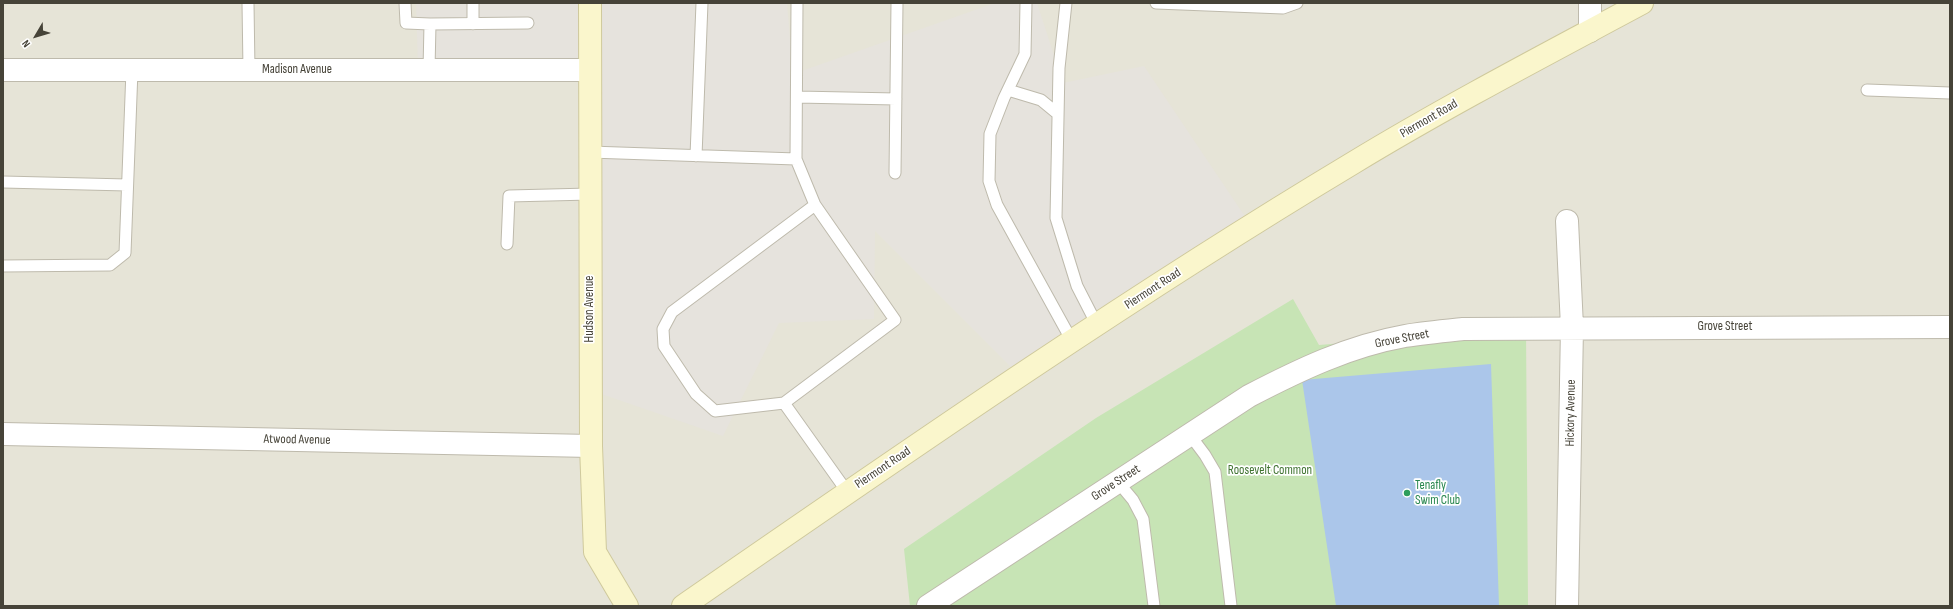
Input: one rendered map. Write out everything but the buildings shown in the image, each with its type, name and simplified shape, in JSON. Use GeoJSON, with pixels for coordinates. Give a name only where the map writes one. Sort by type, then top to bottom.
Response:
{"type":"FeatureCollection","features":[{"type":"Feature","properties":{"kind":"street","name":"Hudson Avenue"},"geometry":{"type":"LineString","coordinates":[[590,3],[591,446],[595,552],[627,606]]}},
{"type":"Feature","properties":{"kind":"street"},"geometry":{"type":"LineString","coordinates":[[1590,3],[1590,31]]}},
{"type":"Feature","properties":{"kind":"street","name":"Piermont Road"},"geometry":{"type":"LineString","coordinates":[[683,606],[981,401],[1220,245],[1354,162],[1491,84],[1642,3]]}},
{"type":"Feature","properties":{"kind":"street","name":"Madison Avenue"},"geometry":{"type":"LineString","coordinates":[[3,70],[590,70]]}},
{"type":"Feature","properties":{"kind":"street","name":"Hickory Avenue"},"geometry":{"type":"LineString","coordinates":[[1567,220],[1572,327],[1567,606]]}},
{"type":"Feature","properties":{"kind":"street","name":"Grove Street"},"geometry":{"type":"LineString","coordinates":[[928,606],[1249,396],[1301,369],[1348,351],[1405,336],[1463,329],[1572,327],[1950,327]]}},
{"type":"Feature","properties":{"kind":"street","name":"Atwood Avenue"},"geometry":{"type":"LineString","coordinates":[[3,434],[591,446]]}},
{"type":"Feature","properties":{"kind":"lane"},"geometry":{"type":"LineString","coordinates":[[248,3],[249,70]]}},
{"type":"Feature","properties":{"kind":"lane"},"geometry":{"type":"LineString","coordinates":[[405,3],[406,23],[528,23]]}},
{"type":"Feature","properties":{"kind":"lane"},"geometry":{"type":"LineString","coordinates":[[473,24],[474,3]]}},
{"type":"Feature","properties":{"kind":"lane"},"geometry":{"type":"LineString","coordinates":[[696,156],[702,3]]}},
{"type":"Feature","properties":{"kind":"lane"},"geometry":{"type":"LineString","coordinates":[[797,3],[796,159],[815,205],[894,320],[784,403],[715,411],[696,394],[664,346],[663,329],[672,312],[815,205]]}},
{"type":"Feature","properties":{"kind":"lane"},"geometry":{"type":"LineString","coordinates":[[895,173],[898,3]]}},
{"type":"Feature","properties":{"kind":"lane"},"geometry":{"type":"LineString","coordinates":[[1026,3],[1025,54],[990,134],[988,181],[997,205],[1072,341]]}},
{"type":"Feature","properties":{"kind":"lane"},"geometry":{"type":"LineString","coordinates":[[1066,3],[1059,68],[1056,218],[1077,286],[1097,325]]}},
{"type":"Feature","properties":{"kind":"lane"},"geometry":{"type":"LineString","coordinates":[[1156,3],[1283,8],[1297,3]]}},
{"type":"Feature","properties":{"kind":"lane"},"geometry":{"type":"LineString","coordinates":[[429,70],[430,24]]}},
{"type":"Feature","properties":{"kind":"lane"},"geometry":{"type":"LineString","coordinates":[[3,266],[110,265],[125,253],[132,70]]}},
{"type":"Feature","properties":{"kind":"lane"},"geometry":{"type":"LineString","coordinates":[[1008,90],[1041,100],[1058,114]]}},
{"type":"Feature","properties":{"kind":"lane"},"geometry":{"type":"LineString","coordinates":[[1867,90],[1950,93]]}},
{"type":"Feature","properties":{"kind":"lane"},"geometry":{"type":"LineString","coordinates":[[797,97],[896,99]]}},
{"type":"Feature","properties":{"kind":"lane"},"geometry":{"type":"LineString","coordinates":[[590,152],[796,159]]}},
{"type":"Feature","properties":{"kind":"lane"},"geometry":{"type":"LineString","coordinates":[[3,182],[127,185]]}},
{"type":"Feature","properties":{"kind":"lane"},"geometry":{"type":"LineString","coordinates":[[507,244],[509,196],[590,194]]}},
{"type":"Feature","properties":{"kind":"lane"},"geometry":{"type":"LineString","coordinates":[[784,403],[848,493]]}},
{"type":"Feature","properties":{"kind":"lane"},"geometry":{"type":"LineString","coordinates":[[1190,435],[1205,455],[1214,472],[1231,606]]}},
{"type":"Feature","properties":{"kind":"lane"},"geometry":{"type":"LineString","coordinates":[[1118,482],[1133,500],[1143,519],[1154,606]]}},
{"type":"Feature","properties":{"kind":"shaded area"},"geometry":{"type":"Polygon","coordinates":[[[3,3],[1950,3],[1950,606],[3,606],[3,3]]]}},
{"type":"Feature","properties":{"kind":"shaded area"},"geometry":{"type":"Polygon","coordinates":[[[416,3],[787,3],[793,74],[995,3],[1037,3],[1063,83],[1144,66],[1248,221],[1013,369],[875,231],[874,319],[779,323],[723,436],[587,389],[589,64],[418,67],[416,3]]]}},
{"type":"Feature","properties":{"kind":"green space","name":"Roosevelt Common"},"geometry":{"type":"Polygon","coordinates":[[[1293,299],[1319,345],[1526,328],[1528,606],[910,606],[904,549],[1096,418],[1293,299]]]}},
{"type":"Feature","properties":{"kind":"water","name":"Tenafly Swim Club"},"geometry":{"type":"Polygon","coordinates":[[[1491,364],[1499,606],[1336,606],[1302,380],[1491,364]]]}},
{"type":"Feature","properties":{"kind":"place","name":"Tenafly Swim Club"},"geometry":{"type":"Point","coordinates":[1407,493]}}]}
